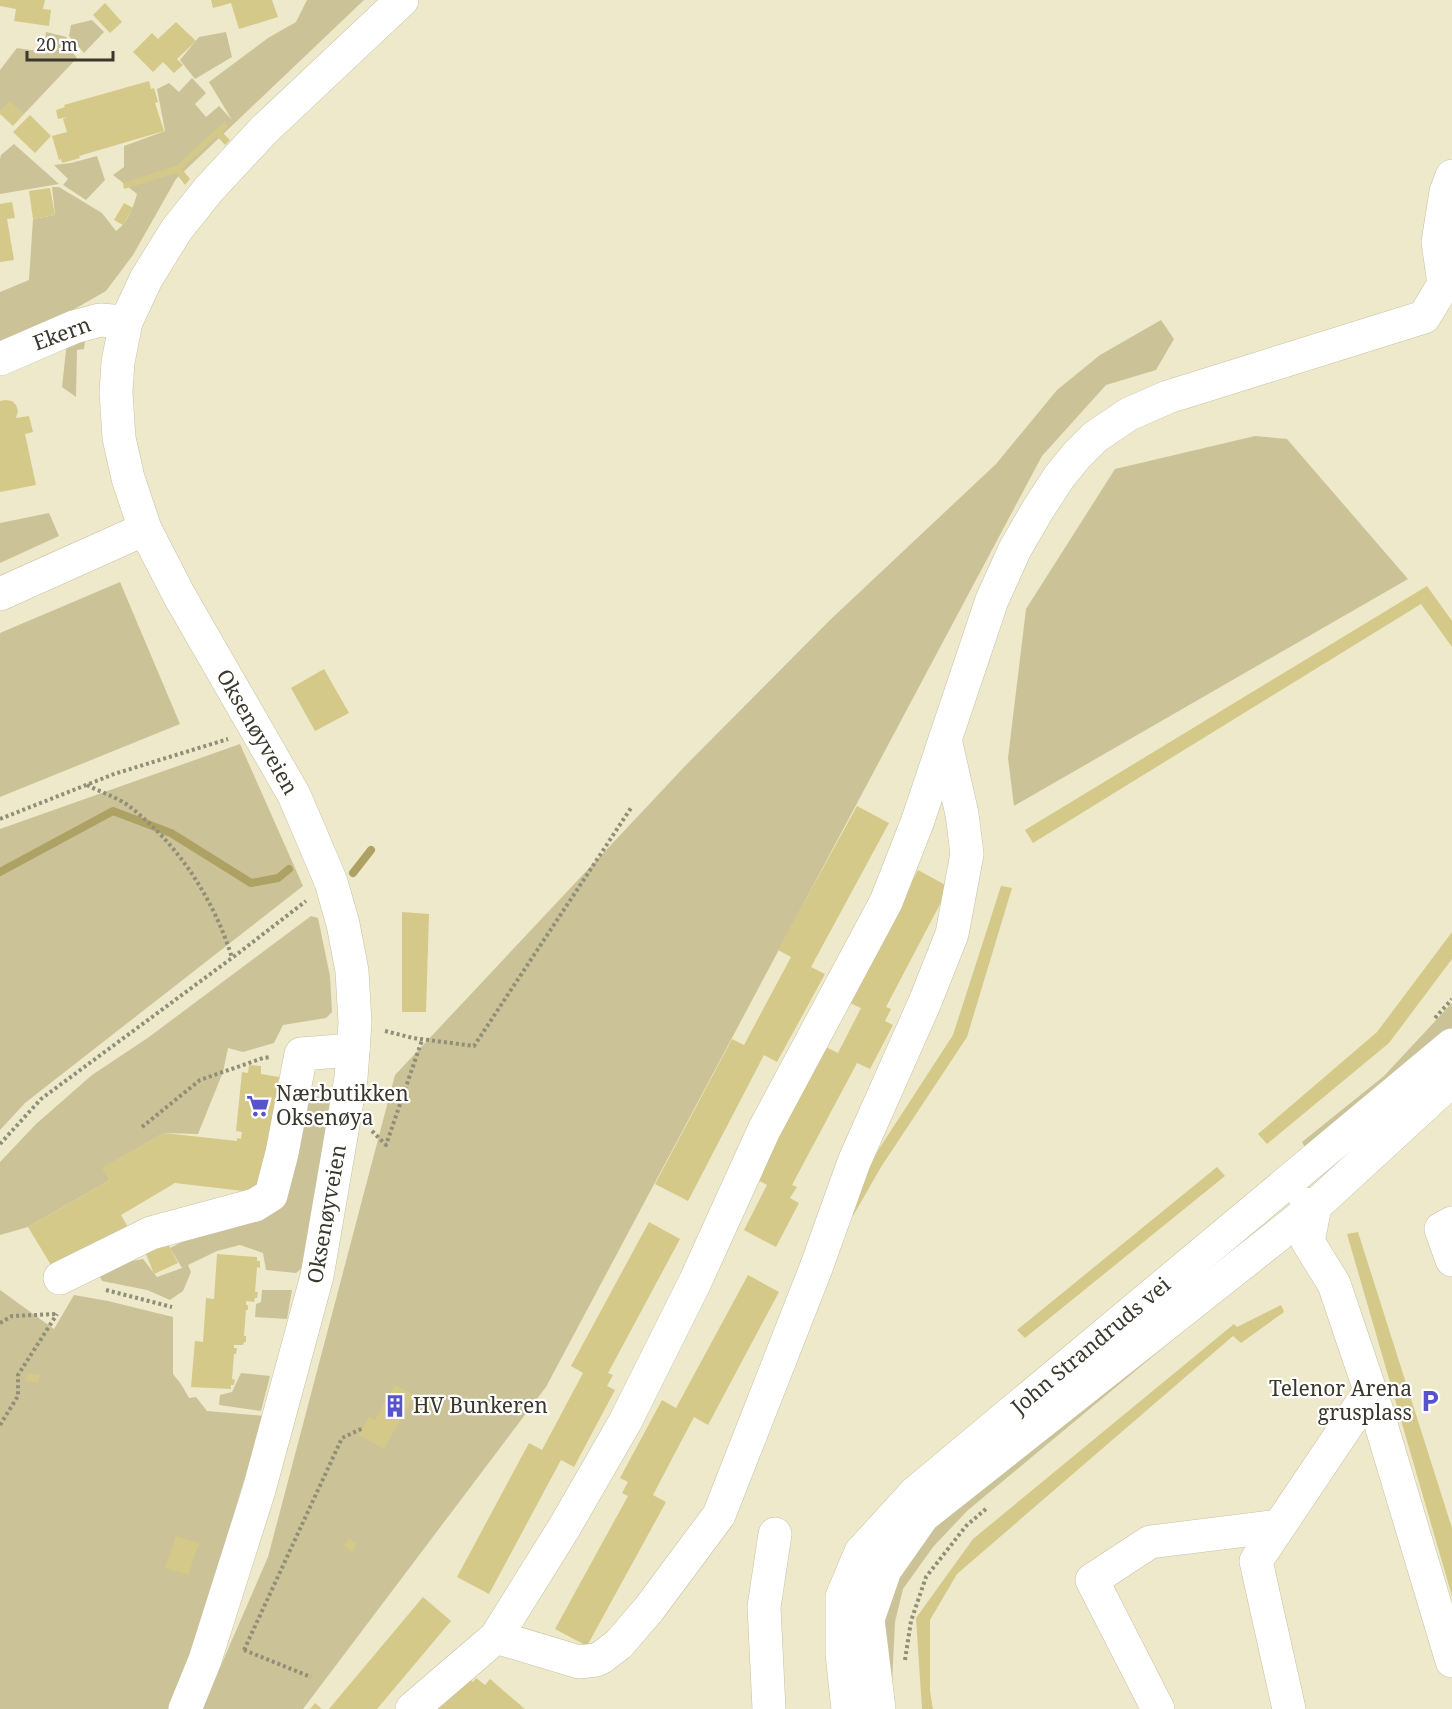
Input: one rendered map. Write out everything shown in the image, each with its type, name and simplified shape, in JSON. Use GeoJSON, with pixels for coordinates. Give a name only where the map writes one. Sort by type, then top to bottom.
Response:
{"type":"FeatureCollection","features":[{"type":"Feature","properties":{"kind":"street","name":"Oksenøyveien"},"geometry":{"type":"LineString","coordinates":[[185,1709],[212,1637],[259,1490],[318,1276],[346,1107],[354,1037],[352,971],[344,924],[331,882],[294,795],[179,595],[145,529],[128,478],[119,438],[116,392],[118,362],[126,322],[146,279],[177,229],[209,189],[264,130],[402,0]]}},
{"type":"Feature","properties":{"kind":"street"},"geometry":{"type":"LineString","coordinates":[[412,1709],[496,1637],[564,1528],[625,1422],[695,1282],[764,1131],[879,916],[917,823],[992,600],[1015,549],[1059,477],[1095,437],[1129,414],[1168,398],[1424,317],[1444,284],[1438,242],[1446,192],[1452,176]]}},
{"type":"Feature","properties":{"kind":"street","name":"Ekern"},"geometry":{"type":"LineString","coordinates":[[0,358],[74,327],[100,320],[126,322]]}},
{"type":"Feature","properties":{"kind":"street"},"geometry":{"type":"LineString","coordinates":[[0,594],[145,529]]}},
{"type":"Feature","properties":{"kind":"street"},"geometry":{"type":"LineString","coordinates":[[496,1637],[579,1662],[602,1657],[619,1644],[649,1609],[719,1515],[816,1268],[854,1162],[879,1101],[925,1002],[951,934],[967,854],[962,814],[945,739]]}},
{"type":"Feature","properties":{"kind":"street"},"geometry":{"type":"LineString","coordinates":[[70,1273],[151,1233],[255,1205],[271,1195],[282,1153],[301,1054],[354,1037]]}},
{"type":"Feature","properties":{"kind":"street","name":"John Strandruds vei"},"geometry":{"type":"LineString","coordinates":[[848,1709],[842,1654],[842,1597],[861,1552],[915,1493],[1452,1045]]}},
{"type":"Feature","properties":{"kind":"street","name":"John Strandruds vei"},"geometry":{"type":"LineString","coordinates":[[879,1709],[868,1619],[885,1570],[923,1516],[1315,1206],[1452,1080]]}},
{"type":"Feature","properties":{"kind":"street"},"geometry":{"type":"LineString","coordinates":[[1271,1195],[1315,1206],[1308,1242],[1334,1284],[1370,1390],[1452,1661]]}},
{"type":"Feature","properties":{"kind":"street"},"geometry":{"type":"LineString","coordinates":[[1452,1223],[1441,1229],[1452,1260]]}},
{"type":"Feature","properties":{"kind":"street"},"geometry":{"type":"LineString","coordinates":[[1289,1709],[1256,1561],[1370,1390]]}},
{"type":"Feature","properties":{"kind":"street"},"geometry":{"type":"LineString","coordinates":[[1158,1709],[1092,1580],[1150,1542],[1279,1526]]}},
{"type":"Feature","properties":{"kind":"street"},"geometry":{"type":"LineString","coordinates":[[769,1709],[764,1607],[775,1534]]}},
{"type":"Feature","properties":{"kind":"path"},"geometry":{"type":"LineString","coordinates":[[0,819],[114,774],[255,730]]}},
{"type":"Feature","properties":{"kind":"path"},"geometry":{"type":"LineString","coordinates":[[87,785],[128,806],[165,841],[197,879],[223,930],[232,958]]}},
{"type":"Feature","properties":{"kind":"path"},"geometry":{"type":"LineString","coordinates":[[354,1037],[422,1040],[474,1046],[631,808]]}},
{"type":"Feature","properties":{"kind":"path"},"geometry":{"type":"LineString","coordinates":[[0,1144],[41,1099],[331,882]]}},
{"type":"Feature","properties":{"kind":"path"},"geometry":{"type":"LineString","coordinates":[[346,1107],[386,1145],[422,1040]]}},
{"type":"Feature","properties":{"kind":"path"},"geometry":{"type":"LineString","coordinates":[[142,1127],[200,1080],[263,1058],[301,1054]]}},
{"type":"Feature","properties":{"kind":"path"},"geometry":{"type":"LineString","coordinates":[[70,1273],[93,1287],[172,1308]]}},
{"type":"Feature","properties":{"kind":"path"},"geometry":{"type":"LineString","coordinates":[[0,1425],[18,1396],[18,1376],[57,1314]]}},
{"type":"Feature","properties":{"kind":"path"},"geometry":{"type":"LineString","coordinates":[[244,1650],[342,1438],[363,1428]]}},
{"type":"Feature","properties":{"kind":"path"},"geometry":{"type":"LineString","coordinates":[[905,1661],[911,1621],[926,1576],[966,1526],[993,1503]]}},
{"type":"Feature","properties":{"kind":"path"},"geometry":{"type":"LineString","coordinates":[[212,1637],[311,1677]]}},
{"type":"Feature","properties":{"kind":"shaded area"},"geometry":{"type":"Polygon","coordinates":[[[307,0],[364,0],[176,179],[133,255],[106,291],[50,323],[0,343],[0,292],[29,280],[33,219],[55,215],[52,187],[59,187],[102,213],[116,231],[127,219],[137,194],[113,175],[124,167],[124,146],[165,131],[157,89],[169,83],[179,92],[192,78],[206,93],[195,104],[206,117],[219,106],[232,120],[209,82],[268,38],[296,22],[307,0]]]}},
{"type":"Feature","properties":{"kind":"shaded area"},"geometry":{"type":"Polygon","coordinates":[[[92,20],[104,32],[84,53],[69,36],[71,25],[92,20]]]}},
{"type":"Feature","properties":{"kind":"shaded area"},"geometry":{"type":"Polygon","coordinates":[[[46,32],[67,37],[65,43],[77,58],[24,114],[0,111],[0,70],[17,48],[44,52],[46,32]]]}},
{"type":"Feature","properties":{"kind":"shaded area"},"geometry":{"type":"Polygon","coordinates":[[[226,32],[232,57],[195,79],[180,60],[199,37],[226,32]]]}},
{"type":"Feature","properties":{"kind":"shaded area"},"geometry":{"type":"Polygon","coordinates":[[[14,144],[59,184],[0,194],[1,155],[14,144]]]}},
{"type":"Feature","properties":{"kind":"shaded area"},"geometry":{"type":"Polygon","coordinates":[[[97,156],[105,180],[86,200],[63,185],[68,179],[54,165],[97,156]]]}},
{"type":"Feature","properties":{"kind":"shaded area"},"geometry":{"type":"Polygon","coordinates":[[[1161,320],[1174,339],[1156,370],[1106,385],[1042,456],[546,1387],[303,1709],[202,1709],[268,1557],[395,1075],[686,765],[830,620],[996,464],[1057,390],[1100,355],[1161,320]]]}},
{"type":"Feature","properties":{"kind":"shaded area"},"geometry":{"type":"Polygon","coordinates":[[[85,340],[84,349],[77,350],[76,397],[62,387],[67,341],[85,340]]]}},
{"type":"Feature","properties":{"kind":"shaded area"},"geometry":{"type":"Polygon","coordinates":[[[1255,436],[1287,439],[1408,579],[1014,806],[1008,758],[1026,609],[1115,469],[1255,436]]]}},
{"type":"Feature","properties":{"kind":"shaded area"},"geometry":{"type":"Polygon","coordinates":[[[49,513],[59,536],[0,563],[0,523],[49,513]]]}},
{"type":"Feature","properties":{"kind":"shaded area"},"geometry":{"type":"Polygon","coordinates":[[[120,582],[180,724],[0,797],[0,633],[120,582]]]}},
{"type":"Feature","properties":{"kind":"shaded area"},"geometry":{"type":"Polygon","coordinates":[[[240,744],[303,886],[25,1103],[0,1130],[0,829],[240,744]]]}},
{"type":"Feature","properties":{"kind":"shaded area"},"geometry":{"type":"Polygon","coordinates":[[[311,916],[318,918],[330,976],[332,1012],[326,1018],[283,1025],[274,1043],[243,1052],[228,1048],[223,1072],[198,1134],[164,1133],[103,1168],[110,1180],[28,1227],[0,1235],[0,1162],[36,1124],[92,1075],[149,1037],[311,916]]]}},
{"type":"Feature","properties":{"kind":"shaded area"},"geometry":{"type":"Polygon","coordinates":[[[1452,1003],[1452,1033],[1309,1154],[1302,1142],[1384,1076],[1452,1003]]]}},
{"type":"Feature","properties":{"kind":"shaded area"},"geometry":{"type":"Polygon","coordinates":[[[305,1095],[333,1098],[302,1268],[296,1273],[266,1270],[263,1253],[240,1245],[217,1251],[188,1265],[191,1272],[183,1291],[170,1300],[147,1290],[102,1281],[97,1270],[130,1258],[132,1261],[143,1259],[157,1277],[182,1268],[170,1248],[246,1215],[305,1095]]]}},
{"type":"Feature","properties":{"kind":"shaded area"},"geometry":{"type":"Polygon","coordinates":[[[0,1290],[54,1329],[74,1295],[173,1317],[173,1374],[189,1398],[196,1397],[207,1411],[265,1416],[176,1709],[0,1709],[0,1290]]]}},
{"type":"Feature","properties":{"kind":"shaded area"},"geometry":{"type":"Polygon","coordinates":[[[262,1290],[292,1290],[287,1319],[255,1317],[256,1304],[261,1302],[262,1290]]]}},
{"type":"Feature","properties":{"kind":"shaded area"},"geometry":{"type":"Polygon","coordinates":[[[1230,1292],[967,1511],[933,1547],[903,1589],[895,1622],[892,1684],[882,1624],[895,1580],[935,1525],[1230,1292]]]}},
{"type":"Feature","properties":{"kind":"shaded area"},"geometry":{"type":"Polygon","coordinates":[[[241,1373],[270,1376],[261,1411],[219,1405],[220,1395],[232,1392],[241,1373]]]}},
{"type":"Feature","properties":{"kind":"building"},"geometry":{"type":"Polygon","coordinates":[[[0,0],[45,0],[43,9],[51,10],[49,26],[14,21],[16,9],[0,6],[0,0]]]}},
{"type":"Feature","properties":{"kind":"building"},"geometry":{"type":"Polygon","coordinates":[[[211,0],[272,0],[278,17],[239,29],[231,3],[213,8],[211,0]]]}},
{"type":"Feature","properties":{"kind":"building"},"geometry":{"type":"Polygon","coordinates":[[[105,3],[122,22],[110,33],[93,15],[105,3]]]}},
{"type":"Feature","properties":{"kind":"building"},"geometry":{"type":"Polygon","coordinates":[[[176,22],[196,41],[177,59],[183,65],[174,73],[163,62],[153,72],[133,52],[152,33],[158,39],[176,22]]]}},
{"type":"Feature","properties":{"kind":"building"},"geometry":{"type":"Polygon","coordinates":[[[149,81],[151,89],[154,88],[158,102],[155,103],[164,131],[62,163],[61,159],[59,160],[52,136],[67,132],[63,119],[68,117],[58,119],[56,110],[65,107],[64,105],[149,81]]]}},
{"type":"Feature","properties":{"kind":"building"},"geometry":{"type":"Polygon","coordinates":[[[10,101],[24,114],[13,126],[0,114],[0,111],[10,101]]]}},
{"type":"Feature","properties":{"kind":"building"},"geometry":{"type":"Polygon","coordinates":[[[30,115],[51,136],[35,153],[13,132],[30,115]]]}},
{"type":"Feature","properties":{"kind":"building"},"geometry":{"type":"Polygon","coordinates":[[[225,121],[228,126],[222,132],[230,140],[225,145],[217,136],[182,169],[190,179],[185,185],[176,173],[124,189],[123,183],[176,166],[225,121]]]}},
{"type":"Feature","properties":{"kind":"building"},"geometry":{"type":"Polygon","coordinates":[[[50,188],[55,215],[33,219],[29,191],[50,188]]]}},
{"type":"Feature","properties":{"kind":"building"},"geometry":{"type":"Polygon","coordinates":[[[12,202],[15,218],[7,219],[14,260],[0,262],[0,204],[12,202]]]}},
{"type":"Feature","properties":{"kind":"building"},"geometry":{"type":"Polygon","coordinates":[[[124,203],[133,208],[123,225],[114,220],[124,203]]]}},
{"type":"Feature","properties":{"kind":"building"},"geometry":{"type":"Polygon","coordinates":[[[0,401],[12,401],[16,405],[18,411],[16,418],[29,416],[33,432],[25,434],[36,485],[0,492],[0,401]]]}},
{"type":"Feature","properties":{"kind":"building"},"geometry":{"type":"Polygon","coordinates":[[[1427,586],[1452,621],[1452,647],[1421,604],[1033,843],[1025,830],[1427,586]]]}},
{"type":"Feature","properties":{"kind":"building"},"geometry":{"type":"Polygon","coordinates":[[[324,669],[349,713],[315,731],[291,688],[324,669]]]}},
{"type":"Feature","properties":{"kind":"building"},"geometry":{"type":"Polygon","coordinates":[[[857,806],[889,823],[811,967],[825,974],[777,1062],[764,1055],[688,1201],[655,1184],[732,1039],[744,1045],[791,957],[778,950],[857,806]]]}},
{"type":"Feature","properties":{"kind":"building"},"geometry":{"type":"Polygon","coordinates":[[[918,870],[949,887],[886,1007],[891,1009],[885,1021],[893,1025],[870,1069],[857,1063],[792,1185],[797,1187],[790,1198],[799,1203],[776,1247],[744,1230],[767,1185],[754,1178],[824,1046],[838,1053],[861,1008],[848,1002],[918,870]]]}},
{"type":"Feature","properties":{"kind":"building"},"geometry":{"type":"Polygon","coordinates":[[[1001,886],[1012,888],[967,1037],[881,1167],[853,1216],[843,1208],[953,1035],[1001,886]]]}},
{"type":"Feature","properties":{"kind":"building"},"geometry":{"type":"Polygon","coordinates":[[[402,912],[429,914],[426,1012],[402,1012],[402,912]]]}},
{"type":"Feature","properties":{"kind":"building"},"geometry":{"type":"Polygon","coordinates":[[[1452,932],[1452,959],[1389,1043],[1267,1144],[1258,1134],[1377,1032],[1452,932]]]}},
{"type":"Feature","properties":{"kind":"building"},"geometry":{"type":"Polygon","coordinates":[[[249,1065],[261,1066],[261,1074],[279,1077],[261,1193],[175,1183],[121,1215],[128,1227],[54,1270],[28,1227],[110,1180],[102,1168],[164,1133],[237,1141],[237,1138],[241,1139],[242,1132],[236,1131],[242,1072],[248,1073],[249,1065]]]}},
{"type":"Feature","properties":{"kind":"building"},"geometry":{"type":"Polygon","coordinates":[[[1217,1167],[1225,1176],[1025,1338],[1017,1330],[1217,1167]]]}},
{"type":"Feature","properties":{"kind":"building"},"geometry":{"type":"Polygon","coordinates":[[[649,1222],[680,1239],[608,1373],[613,1375],[607,1386],[615,1390],[574,1467],[561,1460],[489,1594],[457,1577],[529,1443],[542,1450],[583,1373],[571,1366],[649,1222]]]}},
{"type":"Feature","properties":{"kind":"building"},"geometry":{"type":"Polygon","coordinates":[[[1358,1232],[1452,1528],[1452,1596],[1347,1234],[1358,1232]]]}},
{"type":"Feature","properties":{"kind":"building"},"geometry":{"type":"Polygon","coordinates":[[[168,1244],[178,1263],[154,1274],[146,1254],[168,1244]]]}},
{"type":"Feature","properties":{"kind":"building"},"geometry":{"type":"Polygon","coordinates":[[[217,1254],[257,1257],[257,1261],[260,1261],[260,1268],[257,1267],[255,1292],[258,1292],[257,1298],[254,1302],[246,1301],[248,1310],[246,1310],[244,1336],[246,1336],[246,1342],[243,1345],[234,1345],[234,1348],[237,1348],[234,1354],[232,1379],[235,1380],[231,1389],[191,1387],[195,1341],[203,1342],[206,1298],[214,1299],[217,1254]]]}},
{"type":"Feature","properties":{"kind":"building"},"geometry":{"type":"Polygon","coordinates":[[[748,1275],[779,1292],[708,1425],[694,1417],[653,1495],[666,1502],[587,1646],[555,1629],[628,1496],[622,1493],[628,1482],[620,1478],[662,1400],[676,1408],[748,1275]]]}},
{"type":"Feature","properties":{"kind":"building"},"geometry":{"type":"Polygon","coordinates":[[[1281,1305],[1284,1312],[1241,1343],[1233,1336],[957,1574],[930,1620],[930,1691],[933,1709],[922,1709],[916,1618],[973,1539],[1234,1324],[1237,1327],[1281,1305]]]}},
{"type":"Feature","properties":{"kind":"building"},"geometry":{"type":"Polygon","coordinates":[[[28,1373],[40,1375],[38,1383],[26,1381],[28,1373]]]}},
{"type":"Feature","properties":{"kind":"building","name":"HV Bunkeren"},"geometry":{"type":"Polygon","coordinates":[[[395,1385],[414,1395],[384,1449],[359,1435],[369,1417],[375,1420],[395,1385]]]}},
{"type":"Feature","properties":{"kind":"building"},"geometry":{"type":"Polygon","coordinates":[[[176,1536],[199,1543],[188,1575],[165,1568],[176,1536]]]}},
{"type":"Feature","properties":{"kind":"building"},"geometry":{"type":"Polygon","coordinates":[[[349,1538],[357,1544],[352,1552],[344,1546],[349,1538]]]}},
{"type":"Feature","properties":{"kind":"building"},"geometry":{"type":"Polygon","coordinates":[[[423,1597],[451,1621],[377,1709],[329,1709],[423,1597]]]}},
{"type":"Feature","properties":{"kind":"building"},"geometry":{"type":"Polygon","coordinates":[[[460,1671],[473,1682],[476,1678],[485,1685],[490,1679],[525,1709],[428,1709],[460,1671]]]}},
{"type":"Feature","properties":{"kind":"building"},"geometry":{"type":"Polygon","coordinates":[[[315,1703],[322,1709],[310,1709],[315,1703]]]}},
{"type":"Feature","properties":{"kind":"waterway"},"geometry":{"type":"LineString","coordinates":[[0,872],[113,811],[171,833],[251,883],[278,878],[289,869]]}},
{"type":"Feature","properties":{"kind":"waterway"},"geometry":{"type":"LineString","coordinates":[[353,873],[371,850]]}},
{"type":"Feature","properties":{"kind":"place","name":"Nærbutikken Oksenøya"},"geometry":{"type":"Point","coordinates":[258,1106]}},
{"type":"Feature","properties":{"kind":"place","name":"Telenor Arena grusplass"},"geometry":{"type":"Point","coordinates":[1430,1401]}},
{"type":"Feature","properties":{"kind":"place","name":"HV Bunkeren"},"geometry":{"type":"Point","coordinates":[395,1406]}}]}
